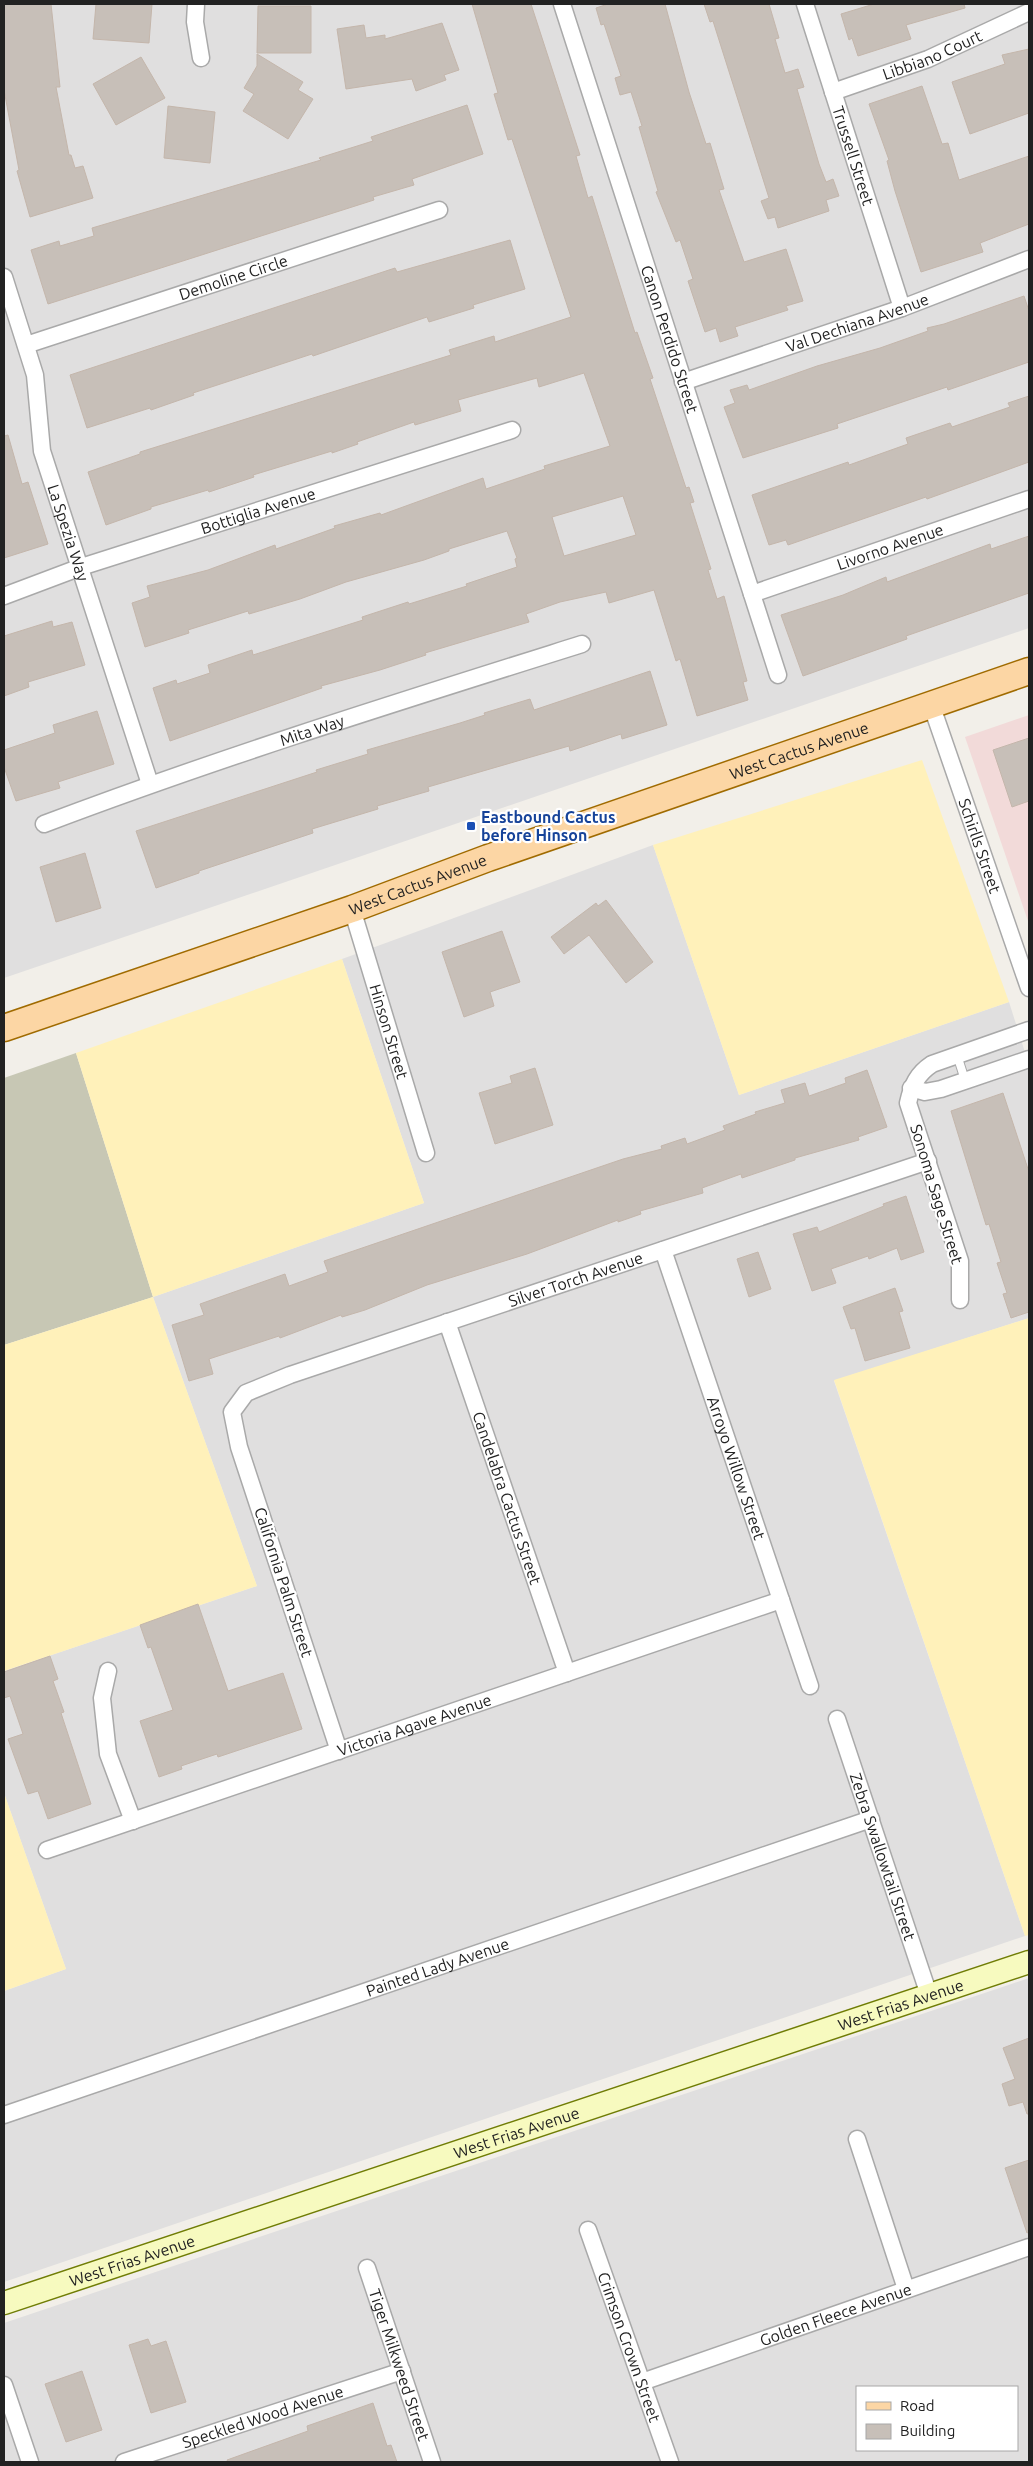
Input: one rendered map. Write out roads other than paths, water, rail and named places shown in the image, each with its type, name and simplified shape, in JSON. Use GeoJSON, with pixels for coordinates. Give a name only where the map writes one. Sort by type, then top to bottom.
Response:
{"type":"FeatureCollection","features":[{"type":"Feature","properties":{"kind":"main road","name":"West Cactus Avenue"},"geometry":{"type":"LineString","coordinates":[[4,1028],[352,909],[488,858],[1029,671]]}},
{"type":"Feature","properties":{"kind":"street"},"geometry":{"type":"LineString","coordinates":[[196,4],[194,22],[201,58]]}},
{"type":"Feature","properties":{"kind":"street","name":"Canon Perdido Street"},"geometry":{"type":"LineString","coordinates":[[562,4],[778,676]]}},
{"type":"Feature","properties":{"kind":"street","name":"Trussell Street"},"geometry":{"type":"LineString","coordinates":[[805,4],[902,308]]}},
{"type":"Feature","properties":{"kind":"street","name":"Libbiano Court"},"geometry":{"type":"LineString","coordinates":[[833,92],[928,59],[1029,12]]}},
{"type":"Feature","properties":{"kind":"street","name":"Demoline Circle"},"geometry":{"type":"LineString","coordinates":[[26,345],[439,210]]}},
{"type":"Feature","properties":{"kind":"street","name":"Val Dechiana Avenue"},"geometry":{"type":"LineString","coordinates":[[683,382],[902,308],[1029,260]]}},
{"type":"Feature","properties":{"kind":"street","name":"La Spezia Way"},"geometry":{"type":"LineString","coordinates":[[4,277],[35,375],[42,451],[150,784]]}},
{"type":"Feature","properties":{"kind":"street","name":"Bottiglia Avenue"},"geometry":{"type":"LineString","coordinates":[[4,596],[81,567],[512,430]]}},
{"type":"Feature","properties":{"kind":"street","name":"Livorno Avenue"},"geometry":{"type":"LineString","coordinates":[[752,594],[1029,499]]}},
{"type":"Feature","properties":{"kind":"street","name":"Mita Way"},"geometry":{"type":"LineString","coordinates":[[44,824],[150,784],[335,722],[582,644]]}},
{"type":"Feature","properties":{"kind":"street","name":"Schirlls Street"},"geometry":{"type":"LineString","coordinates":[[931,704],[1025,961],[1029,988]]}},
{"type":"Feature","properties":{"kind":"street","name":"Hinson Street"},"geometry":{"type":"LineString","coordinates":[[352,909],[426,1153]]}},
{"type":"Feature","properties":{"kind":"street"},"geometry":{"type":"LineString","coordinates":[[1029,1030],[932,1064],[919,1072],[911,1088],[925,1092],[1029,1059]]}},
{"type":"Feature","properties":{"kind":"street","name":"Sonoma Sage Street"},"geometry":{"type":"LineString","coordinates":[[911,1088],[908,1103],[960,1261],[960,1300]]}},
{"type":"Feature","properties":{"kind":"street","name":"Silver Torch Avenue"},"geometry":{"type":"LineString","coordinates":[[232,1412],[246,1393],[290,1375],[928,1161]]}},
{"type":"Feature","properties":{"kind":"street","name":"Arroyo Willow Street"},"geometry":{"type":"LineString","coordinates":[[663,1250],[810,1686]]}},
{"type":"Feature","properties":{"kind":"street","name":"Candelabra Cactus Street"},"geometry":{"type":"LineString","coordinates":[[447,1322],[567,1673]]}},
{"type":"Feature","properties":{"kind":"street","name":"California Palm Street"},"geometry":{"type":"LineString","coordinates":[[232,1412],[240,1447],[339,1751]]}},
{"type":"Feature","properties":{"kind":"street","name":"Victoria Agave Avenue"},"geometry":{"type":"LineString","coordinates":[[47,1850],[781,1600]]}},
{"type":"Feature","properties":{"kind":"street"},"geometry":{"type":"LineString","coordinates":[[108,1671],[102,1698],[108,1754],[132,1821]]}},
{"type":"Feature","properties":{"kind":"street","name":"Zebra Swallowtail Street"},"geometry":{"type":"LineString","coordinates":[[837,1719],[930,1995]]}},
{"type":"Feature","properties":{"kind":"street","name":"Painted Lady Avenue"},"geometry":{"type":"LineString","coordinates":[[4,2114],[870,1819]]}},
{"type":"Feature","properties":{"kind":"street","name":"West Frias Avenue"},"geometry":{"type":"LineString","coordinates":[[4,2303],[1029,1962]]}},
{"type":"Feature","properties":{"kind":"street"},"geometry":{"type":"LineString","coordinates":[[857,2140],[906,2289]]}},
{"type":"Feature","properties":{"kind":"street","name":"Crimson Crown Street"},"geometry":{"type":"LineString","coordinates":[[588,2230],[670,2462]]}},
{"type":"Feature","properties":{"kind":"street","name":"Golden Fleece Avenue"},"geometry":{"type":"LineString","coordinates":[[642,2382],[1029,2247]]}},
{"type":"Feature","properties":{"kind":"street","name":"Tiger Milkweed Street"},"geometry":{"type":"LineString","coordinates":[[367,2268],[432,2462]]}},
{"type":"Feature","properties":{"kind":"street","name":"Speckled Wood Avenue"},"geometry":{"type":"LineString","coordinates":[[124,2462],[402,2371]]}},
{"type":"Feature","properties":{"kind":"street"},"geometry":{"type":"LineString","coordinates":[[4,2385],[30,2462]]}},
{"type":"Feature","properties":{"kind":"lane"},"geometry":{"type":"LineString","coordinates":[[957,1055],[965,1080]]}},
{"type":"Feature","properties":{"kind":"place","name":"Eastbound Cactus before Hinson"},"geometry":{"type":"Point","coordinates":[471,826]}}]}
